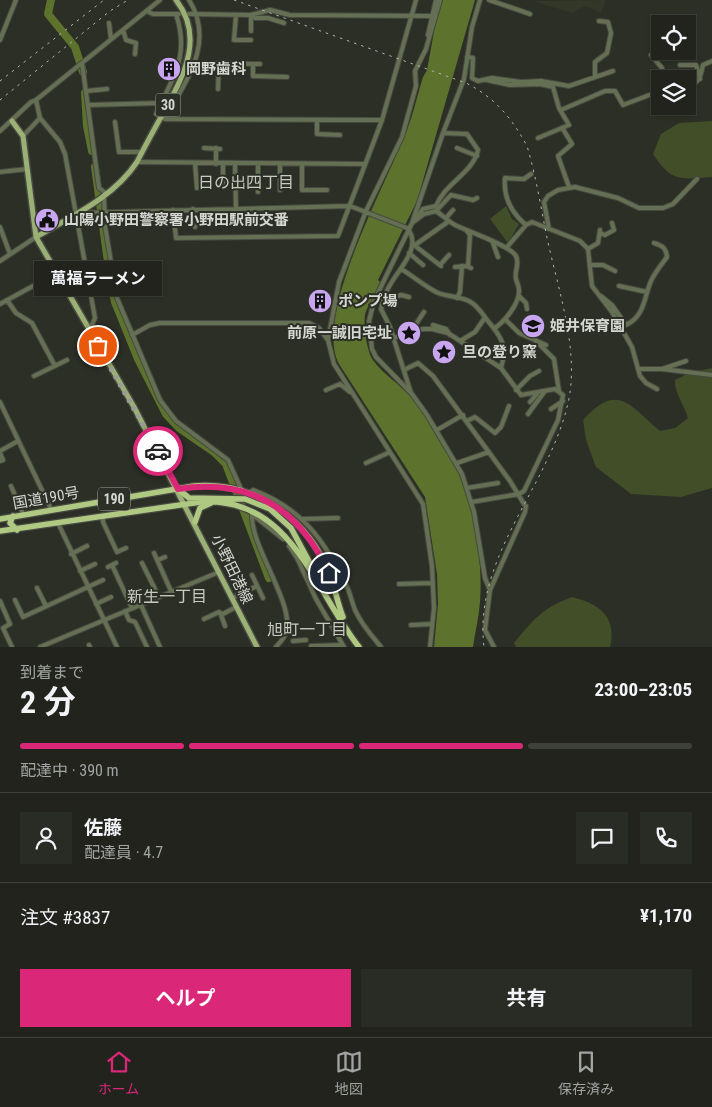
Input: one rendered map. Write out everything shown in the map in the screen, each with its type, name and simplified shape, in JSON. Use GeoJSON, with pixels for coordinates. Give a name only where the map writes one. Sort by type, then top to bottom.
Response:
{"type":"FeatureCollection","features":[{"type":"Feature","properties":{"kind":"highway","name":"国道190号"},"geometry":{"type":"LineString","coordinates":[[0,519],[51,509],[202,486],[233,489],[249,493],[275,505],[306,533],[329,573],[347,628]]}},
{"type":"Feature","properties":{"kind":"highway"},"geometry":{"type":"LineString","coordinates":[[178,489],[189,498],[237,503]]}},
{"type":"Feature","properties":{"kind":"highway"},"geometry":{"type":"LineString","coordinates":[[195,522],[198,511],[207,504],[237,503],[246,499],[270,509],[291,528],[333,606]]}},
{"type":"Feature","properties":{"kind":"highway","name":"国道190号"},"geometry":{"type":"LineString","coordinates":[[0,531],[184,503],[218,501],[237,503],[276,527],[290,540],[359,647]]}},
{"type":"Feature","properties":{"kind":"highway"},"geometry":{"type":"LineString","coordinates":[[13,516],[10,523],[16,530]]}},
{"type":"Feature","properties":{"kind":"main road","name":"30"},"geometry":{"type":"LineString","coordinates":[[36,237],[96,201],[122,181],[163,118],[190,56],[191,39],[188,22],[176,0]]}},
{"type":"Feature","properties":{"kind":"main road"},"geometry":{"type":"LineString","coordinates":[[12,121],[23,136],[36,237]]}},
{"type":"Feature","properties":{"kind":"main road","name":"小野田港線"},"geometry":{"type":"LineString","coordinates":[[36,237],[134,407],[195,522],[257,647]]}},
{"type":"Feature","properties":{"kind":"street"},"geometry":{"type":"LineString","coordinates":[[0,40],[16,0]]}},
{"type":"Feature","properties":{"kind":"street"},"geometry":{"type":"LineString","coordinates":[[0,131],[12,121],[20,110],[36,100],[160,0]]}},
{"type":"Feature","properties":{"kind":"street"},"geometry":{"type":"LineString","coordinates":[[163,118],[196,63],[200,35],[196,15],[189,0]]}},
{"type":"Feature","properties":{"kind":"street"},"geometry":{"type":"LineString","coordinates":[[173,210],[176,238],[338,236],[382,120],[416,0]]}},
{"type":"Feature","properties":{"kind":"street"},"geometry":{"type":"LineString","coordinates":[[430,36],[432,16],[438,0]]}},
{"type":"Feature","properties":{"kind":"street"},"geometry":{"type":"LineString","coordinates":[[328,340],[339,282],[367,211],[402,137],[416,86],[417,66],[430,36],[438,0]]}},
{"type":"Feature","properties":{"kind":"street"},"geometry":{"type":"LineString","coordinates":[[480,0],[472,27],[464,80],[442,133],[412,222],[374,301],[369,321],[372,348],[376,357],[412,394],[457,463],[472,502],[485,578],[490,590]]}},
{"type":"Feature","properties":{"kind":"street"},"geometry":{"type":"LineString","coordinates":[[489,0],[530,14]]}},
{"type":"Feature","properties":{"kind":"street"},"geometry":{"type":"LineString","coordinates":[[189,14],[252,15],[270,10],[290,15],[432,16]]}},
{"type":"Feature","properties":{"kind":"street"},"geometry":{"type":"LineString","coordinates":[[147,11],[153,14],[178,14],[181,32],[182,55],[156,114],[163,118],[382,120]]}},
{"type":"Feature","properties":{"kind":"street"},"geometry":{"type":"LineString","coordinates":[[236,15],[234,40],[251,40]]}},
{"type":"Feature","properties":{"kind":"street"},"geometry":{"type":"LineString","coordinates":[[252,15],[255,18],[268,18],[284,23]]}},
{"type":"Feature","properties":{"kind":"street"},"geometry":{"type":"LineString","coordinates":[[251,31],[252,15]]}},
{"type":"Feature","properties":{"kind":"street"},"geometry":{"type":"LineString","coordinates":[[595,76],[595,62],[607,53],[611,33],[608,22],[599,21]]}},
{"type":"Feature","properties":{"kind":"street"},"geometry":{"type":"LineString","coordinates":[[109,23],[111,39]]}},
{"type":"Feature","properties":{"kind":"street"},"geometry":{"type":"LineString","coordinates":[[123,30],[126,40],[136,43],[135,54]]}},
{"type":"Feature","properties":{"kind":"street"},"geometry":{"type":"LineString","coordinates":[[467,57],[473,58],[472,75],[474,81],[492,78],[521,82],[541,81],[569,86],[613,71]]}},
{"type":"Feature","properties":{"kind":"street"},"geometry":{"type":"LineString","coordinates":[[655,60],[663,70]]}},
{"type":"Feature","properties":{"kind":"street"},"geometry":{"type":"LineString","coordinates":[[696,84],[700,79],[703,65],[712,61]]}},
{"type":"Feature","properties":{"kind":"street"},"geometry":{"type":"LineString","coordinates":[[196,63],[260,64]]}},
{"type":"Feature","properties":{"kind":"street"},"geometry":{"type":"LineString","coordinates":[[81,64],[87,91],[99,188],[105,195],[105,226],[114,284],[132,335],[167,411],[181,426],[228,460],[241,491]]}},
{"type":"Feature","properties":{"kind":"street"},"geometry":{"type":"LineString","coordinates":[[218,89],[219,64]]}},
{"type":"Feature","properties":{"kind":"street"},"geometry":{"type":"LineString","coordinates":[[253,64],[253,76],[287,77]]}},
{"type":"Feature","properties":{"kind":"street"},"geometry":{"type":"LineString","coordinates":[[680,64],[696,65],[700,79]]}},
{"type":"Feature","properties":{"kind":"street"},"geometry":{"type":"LineString","coordinates":[[487,80],[510,85],[540,84],[553,87],[561,110],[569,125],[538,138]]}},
{"type":"Feature","properties":{"kind":"street"},"geometry":{"type":"LineString","coordinates":[[87,91],[106,89]]}},
{"type":"Feature","properties":{"kind":"street"},"geometry":{"type":"LineString","coordinates":[[561,110],[606,91],[614,91],[623,105],[651,94]]}},
{"type":"Feature","properties":{"kind":"street"},"geometry":{"type":"LineString","coordinates":[[36,100],[40,118],[64,149],[95,318],[89,330]]}},
{"type":"Feature","properties":{"kind":"street"},"geometry":{"type":"LineString","coordinates":[[88,105],[161,103]]}},
{"type":"Feature","properties":{"kind":"street"},"geometry":{"type":"LineString","coordinates":[[23,136],[40,118]]}},
{"type":"Feature","properties":{"kind":"street"},"geometry":{"type":"LineString","coordinates":[[316,120],[317,134],[340,135]]}},
{"type":"Feature","properties":{"kind":"street"},"geometry":{"type":"LineString","coordinates":[[116,122],[119,152],[142,152]]}},
{"type":"Feature","properties":{"kind":"street"},"geometry":{"type":"LineString","coordinates":[[563,129],[572,144],[558,156],[569,188]]}},
{"type":"Feature","properties":{"kind":"street"},"geometry":{"type":"LineString","coordinates":[[437,209],[446,189],[470,167],[477,156],[478,148],[467,134],[442,133]]}},
{"type":"Feature","properties":{"kind":"street"},"geometry":{"type":"LineString","coordinates":[[204,148],[218,148],[216,164]]}},
{"type":"Feature","properties":{"kind":"street"},"geometry":{"type":"LineString","coordinates":[[457,148],[477,156]]}},
{"type":"Feature","properties":{"kind":"street"},"geometry":{"type":"LineString","coordinates":[[136,162],[258,165],[365,164]]}},
{"type":"Feature","properties":{"kind":"street"},"geometry":{"type":"LineString","coordinates":[[195,163],[197,188]]}},
{"type":"Feature","properties":{"kind":"street"},"geometry":{"type":"LineString","coordinates":[[223,164],[223,184]]}},
{"type":"Feature","properties":{"kind":"street"},"geometry":{"type":"LineString","coordinates":[[235,164],[236,209]]}},
{"type":"Feature","properties":{"kind":"street"},"geometry":{"type":"LineString","coordinates":[[258,165],[258,192]]}},
{"type":"Feature","properties":{"kind":"street"},"geometry":{"type":"LineString","coordinates":[[280,165],[280,190]]}},
{"type":"Feature","properties":{"kind":"street"},"geometry":{"type":"LineString","coordinates":[[302,165],[302,190],[327,190]]}},
{"type":"Feature","properties":{"kind":"street"},"geometry":{"type":"LineString","coordinates":[[0,172],[27,169]]}},
{"type":"Feature","properties":{"kind":"street"},"geometry":{"type":"LineString","coordinates":[[526,225],[512,212],[505,194],[504,182],[505,178],[524,179],[531,174]]}},
{"type":"Feature","properties":{"kind":"street"},"geometry":{"type":"LineString","coordinates":[[549,229],[545,199],[558,190],[569,188],[618,198],[639,208],[663,208],[673,204],[698,178]]}},
{"type":"Feature","properties":{"kind":"street"},"geometry":{"type":"LineString","coordinates":[[412,222],[424,214],[437,209],[451,195],[470,199],[477,198]]}},
{"type":"Feature","properties":{"kind":"street"},"geometry":{"type":"LineString","coordinates":[[76,213],[350,206],[367,211],[408,229],[414,245],[440,266],[449,256]]}},
{"type":"Feature","properties":{"kind":"street"},"geometry":{"type":"LineString","coordinates":[[193,209],[195,227]]}},
{"type":"Feature","properties":{"kind":"street"},"geometry":{"type":"LineString","coordinates":[[437,209],[447,219],[470,235],[470,267],[455,266]]}},
{"type":"Feature","properties":{"kind":"street"},"geometry":{"type":"LineString","coordinates":[[412,394],[381,309],[387,290],[414,245],[447,219],[453,210]]}},
{"type":"Feature","properties":{"kind":"street"},"geometry":{"type":"LineString","coordinates":[[508,247],[526,225],[532,222],[580,241],[588,249],[591,281],[632,347],[643,380],[657,388]]}},
{"type":"Feature","properties":{"kind":"street"},"geometry":{"type":"LineString","coordinates":[[588,249],[598,243],[600,232],[605,235],[614,230],[612,223]]}},
{"type":"Feature","properties":{"kind":"street"},"geometry":{"type":"LineString","coordinates":[[0,227],[10,254]]}},
{"type":"Feature","properties":{"kind":"street"},"geometry":{"type":"LineString","coordinates":[[461,227],[468,234],[467,242]]}},
{"type":"Feature","properties":{"kind":"street"},"geometry":{"type":"LineString","coordinates":[[461,227],[472,230],[493,243],[508,247],[517,259],[515,276],[519,296],[506,320],[495,328]]}},
{"type":"Feature","properties":{"kind":"street"},"geometry":{"type":"LineString","coordinates":[[0,260],[36,237]]}},
{"type":"Feature","properties":{"kind":"street"},"geometry":{"type":"LineString","coordinates":[[493,243],[498,257]]}},
{"type":"Feature","properties":{"kind":"street"},"geometry":{"type":"LineString","coordinates":[[599,294],[612,305],[626,325],[634,321],[641,311],[653,276],[667,257],[666,250],[654,243]]}},
{"type":"Feature","properties":{"kind":"street"},"geometry":{"type":"LineString","coordinates":[[409,253],[423,265]]}},
{"type":"Feature","properties":{"kind":"street"},"geometry":{"type":"LineString","coordinates":[[591,265],[603,265],[615,271]]}},
{"type":"Feature","properties":{"kind":"street"},"geometry":{"type":"LineString","coordinates":[[457,298],[460,292],[462,266]]}},
{"type":"Feature","properties":{"kind":"street"},"geometry":{"type":"LineString","coordinates":[[400,269],[410,273],[436,292],[471,302],[495,328],[505,348],[500,368]]}},
{"type":"Feature","properties":{"kind":"street"},"geometry":{"type":"LineString","coordinates":[[0,304],[57,273]]}},
{"type":"Feature","properties":{"kind":"street"},"geometry":{"type":"LineString","coordinates":[[619,286],[647,292]]}},
{"type":"Feature","properties":{"kind":"street"},"geometry":{"type":"LineString","coordinates":[[383,301],[401,295],[409,297]]}},
{"type":"Feature","properties":{"kind":"street"},"geometry":{"type":"LineString","coordinates":[[519,296],[526,299],[527,309]]}},
{"type":"Feature","properties":{"kind":"street"},"geometry":{"type":"LineString","coordinates":[[7,300],[16,314],[32,323],[55,366]]}},
{"type":"Feature","properties":{"kind":"street"},"geometry":{"type":"LineString","coordinates":[[410,333],[424,312]]}},
{"type":"Feature","properties":{"kind":"street"},"geometry":{"type":"LineString","coordinates":[[460,342],[467,339],[484,318],[486,319]]}},
{"type":"Feature","properties":{"kind":"street"},"geometry":{"type":"LineString","coordinates":[[506,320],[515,330],[546,345]]}},
{"type":"Feature","properties":{"kind":"street"},"geometry":{"type":"LineString","coordinates":[[132,335],[150,325],[160,323],[309,323],[319,328],[328,340],[334,364],[423,504],[432,583],[430,647]]}},
{"type":"Feature","properties":{"kind":"street"},"geometry":{"type":"LineString","coordinates":[[433,325],[446,329],[450,335]]}},
{"type":"Feature","properties":{"kind":"street"},"geometry":{"type":"LineString","coordinates":[[393,338],[432,329],[450,335],[500,368],[516,390],[525,396],[560,391]]}},
{"type":"Feature","properties":{"kind":"street"},"geometry":{"type":"LineString","coordinates":[[472,502],[519,494],[524,491],[558,420],[563,395],[560,391],[554,359],[534,340]]}},
{"type":"Feature","properties":{"kind":"street"},"geometry":{"type":"LineString","coordinates":[[34,376],[67,360]]}},
{"type":"Feature","properties":{"kind":"street"},"geometry":{"type":"LineString","coordinates":[[662,368],[686,361]]}},
{"type":"Feature","properties":{"kind":"street"},"geometry":{"type":"LineString","coordinates":[[404,370],[418,363],[433,376],[468,421],[525,505],[525,512],[490,590],[485,630],[494,647]]}},
{"type":"Feature","properties":{"kind":"street"},"geometry":{"type":"LineString","coordinates":[[638,369],[662,368],[712,375]]}},
{"type":"Feature","properties":{"kind":"street"},"geometry":{"type":"LineString","coordinates":[[516,390],[530,376],[539,372]]}},
{"type":"Feature","properties":{"kind":"street"},"geometry":{"type":"LineString","coordinates":[[326,390],[340,384],[352,393]]}},
{"type":"Feature","properties":{"kind":"street"},"geometry":{"type":"LineString","coordinates":[[528,414],[544,392]]}},
{"type":"Feature","properties":{"kind":"street"},"geometry":{"type":"LineString","coordinates":[[530,402],[537,394]]}},
{"type":"Feature","properties":{"kind":"street"},"geometry":{"type":"LineString","coordinates":[[551,409],[563,401]]}},
{"type":"Feature","properties":{"kind":"street"},"geometry":{"type":"LineString","coordinates":[[0,402],[1,408],[51,509]]}},
{"type":"Feature","properties":{"kind":"street"},"geometry":{"type":"LineString","coordinates":[[468,421],[475,416],[495,433],[501,428],[501,418],[509,406]]}},
{"type":"Feature","properties":{"kind":"street"},"geometry":{"type":"LineString","coordinates":[[437,430],[463,415]]}},
{"type":"Feature","properties":{"kind":"street"},"geometry":{"type":"LineString","coordinates":[[0,461],[3,460],[0,452],[18,441]]}},
{"type":"Feature","properties":{"kind":"street"},"geometry":{"type":"LineString","coordinates":[[366,463],[390,452]]}},
{"type":"Feature","properties":{"kind":"street"},"geometry":{"type":"LineString","coordinates":[[457,463],[489,452]]}},
{"type":"Feature","properties":{"kind":"street"},"geometry":{"type":"LineString","coordinates":[[467,488],[498,483]]}},
{"type":"Feature","properties":{"kind":"street"},"geometry":{"type":"LineString","coordinates":[[11,486],[23,514]]}},
{"type":"Feature","properties":{"kind":"street"},"geometry":{"type":"LineString","coordinates":[[249,493],[253,490],[278,500],[302,519],[327,551],[347,587],[360,620],[381,647]]}},
{"type":"Feature","properties":{"kind":"street"},"geometry":{"type":"LineString","coordinates":[[250,511],[280,536],[293,551],[316,599],[344,646]]}},
{"type":"Feature","properties":{"kind":"street"},"geometry":{"type":"LineString","coordinates":[[250,511],[253,531],[285,610],[287,631],[276,647]]}},
{"type":"Feature","properties":{"kind":"street"},"geometry":{"type":"LineString","coordinates":[[103,516],[103,522],[118,552],[126,548]]}},
{"type":"Feature","properties":{"kind":"street"},"geometry":{"type":"LineString","coordinates":[[302,519],[338,518]]}},
{"type":"Feature","properties":{"kind":"street"},"geometry":{"type":"LineString","coordinates":[[58,523],[71,554],[117,647]]}},
{"type":"Feature","properties":{"kind":"street"},"geometry":{"type":"LineString","coordinates":[[71,554],[87,546]]}},
{"type":"Feature","properties":{"kind":"street"},"geometry":{"type":"LineString","coordinates":[[154,553],[172,591]]}},
{"type":"Feature","properties":{"kind":"street"},"geometry":{"type":"LineString","coordinates":[[158,560],[165,557]]}},
{"type":"Feature","properties":{"kind":"street"},"geometry":{"type":"LineString","coordinates":[[142,563],[159,597]]}},
{"type":"Feature","properties":{"kind":"street"},"geometry":{"type":"LineString","coordinates":[[80,571],[95,564]]}},
{"type":"Feature","properties":{"kind":"street"},"geometry":{"type":"LineString","coordinates":[[112,565],[132,608]]}},
{"type":"Feature","properties":{"kind":"street"},"geometry":{"type":"LineString","coordinates":[[40,647],[219,572]]}},
{"type":"Feature","properties":{"kind":"street"},"geometry":{"type":"LineString","coordinates":[[252,575],[263,598]]}},
{"type":"Feature","properties":{"kind":"street"},"geometry":{"type":"LineString","coordinates":[[15,600],[23,617],[103,580]]}},
{"type":"Feature","properties":{"kind":"street"},"geometry":{"type":"LineString","coordinates":[[399,584],[432,583]]}},
{"type":"Feature","properties":{"kind":"street"},"geometry":{"type":"LineString","coordinates":[[232,598],[257,586]]}},
{"type":"Feature","properties":{"kind":"street"},"geometry":{"type":"LineString","coordinates":[[37,588],[46,606]]}},
{"type":"Feature","properties":{"kind":"street"},"geometry":{"type":"LineString","coordinates":[[96,604],[111,597]]}},
{"type":"Feature","properties":{"kind":"street"},"geometry":{"type":"LineString","coordinates":[[0,600],[10,624],[3,628],[12,647]]}},
{"type":"Feature","properties":{"kind":"street"},"geometry":{"type":"LineString","coordinates":[[141,605],[160,647]]}},
{"type":"Feature","properties":{"kind":"street"},"geometry":{"type":"LineString","coordinates":[[204,620],[219,612],[222,614],[236,607]]}},
{"type":"Feature","properties":{"kind":"street"},"geometry":{"type":"LineString","coordinates":[[125,611],[129,620],[135,622],[147,647]]}},
{"type":"Feature","properties":{"kind":"street"},"geometry":{"type":"LineString","coordinates":[[222,614],[225,626]]}},
{"type":"Feature","properties":{"kind":"street"},"geometry":{"type":"LineString","coordinates":[[411,624],[432,624]]}},
{"type":"Feature","properties":{"kind":"street"},"geometry":{"type":"LineString","coordinates":[[293,641],[304,640],[302,647]]}},
{"type":"Feature","properties":{"kind":"street"},"geometry":{"type":"LineString","coordinates":[[312,646],[344,646]]}},
{"type":"Feature","properties":{"kind":"shaded area"},"geometry":{"type":"Polygon","coordinates":[[[443,0],[475,0],[417,201],[378,280],[380,282],[365,314],[365,327],[369,350],[373,360],[381,370],[409,395],[423,412],[448,452],[464,486],[473,518],[479,553],[481,586],[473,647],[434,647],[438,604],[437,574],[425,497],[339,364],[334,342],[336,315],[343,284],[368,217],[408,128],[423,77],[427,70],[435,26],[443,0]]]}},
{"type":"Feature","properties":{"kind":"shaded area"},"geometry":{"type":"Polygon","coordinates":[[[606,0],[601,13],[585,6],[572,13],[533,1],[606,0]]]}},
{"type":"Feature","properties":{"kind":"shaded area"},"geometry":{"type":"Polygon","coordinates":[[[712,121],[712,177],[684,178],[672,175],[653,154],[661,134],[679,123],[712,121]]]}},
{"type":"Feature","properties":{"kind":"shaded area"},"geometry":{"type":"Polygon","coordinates":[[[506,206],[512,219],[519,224],[508,243],[490,219],[506,206]]]}},
{"type":"Feature","properties":{"kind":"shaded area"},"geometry":{"type":"Polygon","coordinates":[[[712,368],[712,488],[681,497],[631,494],[596,467],[586,440],[583,420],[595,408],[615,400],[623,402],[632,406],[660,431],[675,428],[688,418],[676,389],[675,380],[689,373],[712,368]]]}},
{"type":"Feature","properties":{"kind":"shaded area"},"geometry":{"type":"Polygon","coordinates":[[[572,597],[591,604],[604,613],[611,628],[610,647],[516,647],[514,643],[539,615],[572,597]]]}},
{"type":"Feature","properties":{"kind":"waterway"},"geometry":{"type":"LineString","coordinates":[[51,0],[48,14],[75,47],[83,72]]}},
{"type":"Feature","properties":{"kind":"waterway"},"geometry":{"type":"LineString","coordinates":[[85,93],[87,126],[92,151]]}},
{"type":"Feature","properties":{"kind":"waterway"},"geometry":{"type":"LineString","coordinates":[[95,167],[115,302],[138,359],[166,414],[179,428],[214,452],[226,464],[269,578]]}},
{"type":"Feature","properties":{"kind":"railway"},"geometry":{"type":"LineString","coordinates":[[0,81],[104,0]]}},
{"type":"Feature","properties":{"kind":"railway"},"geometry":{"type":"LineString","coordinates":[[0,100],[110,11],[128,0]]}},
{"type":"Feature","properties":{"kind":"railway"},"geometry":{"type":"LineString","coordinates":[[234,0],[466,83],[485,95],[501,109],[515,126],[527,146],[566,320],[570,342],[571,383],[568,403],[558,434],[501,552],[490,582],[484,614],[484,647]]}},
{"type":"Feature","properties":{"kind":"way so far"},"geometry":{"type":"LineString","coordinates":[[98,346],[158,451]]}},
{"type":"Feature","properties":{"kind":"place","name":"岡野歯科"},"geometry":{"type":"Point","coordinates":[169,69]}},
{"type":"Feature","properties":{"kind":"place","name":"山陽小野田警察署小野田駅前交番"},"geometry":{"type":"Point","coordinates":[47,220]}},
{"type":"Feature","properties":{"kind":"place","name":"ポンプ場"},"geometry":{"type":"Point","coordinates":[320,301]}},
{"type":"Feature","properties":{"kind":"place","name":"姫井保育園"},"geometry":{"type":"Point","coordinates":[533,326]}},
{"type":"Feature","properties":{"kind":"place","name":"前原一誠旧宅址"},"geometry":{"type":"Point","coordinates":[409,333]}},
{"type":"Feature","properties":{"kind":"place","name":"萬福ラーメン"},"geometry":{"type":"Point","coordinates":[98,346]}},
{"type":"Feature","properties":{"kind":"place","name":"旦の登り窯"},"geometry":{"type":"Point","coordinates":[444,352]}},
{"type":"Feature","properties":{"kind":"district","name":"日の出四丁目"},"geometry":{"type":"Point","coordinates":[246,182]}},
{"type":"Feature","properties":{"kind":"district","name":"新生一丁目"},"geometry":{"type":"Point","coordinates":[167,596]}},
{"type":"Feature","properties":{"kind":"district","name":"旭町一丁目"},"geometry":{"type":"Point","coordinates":[307,629]}},
{"type":"Feature","properties":{"kind":"route"},"geometry":{"type":"LineString","coordinates":[[158,451],[178,489],[194,486],[233,489],[258,496],[288,514],[306,533],[324,561],[329,573]]}}]}
